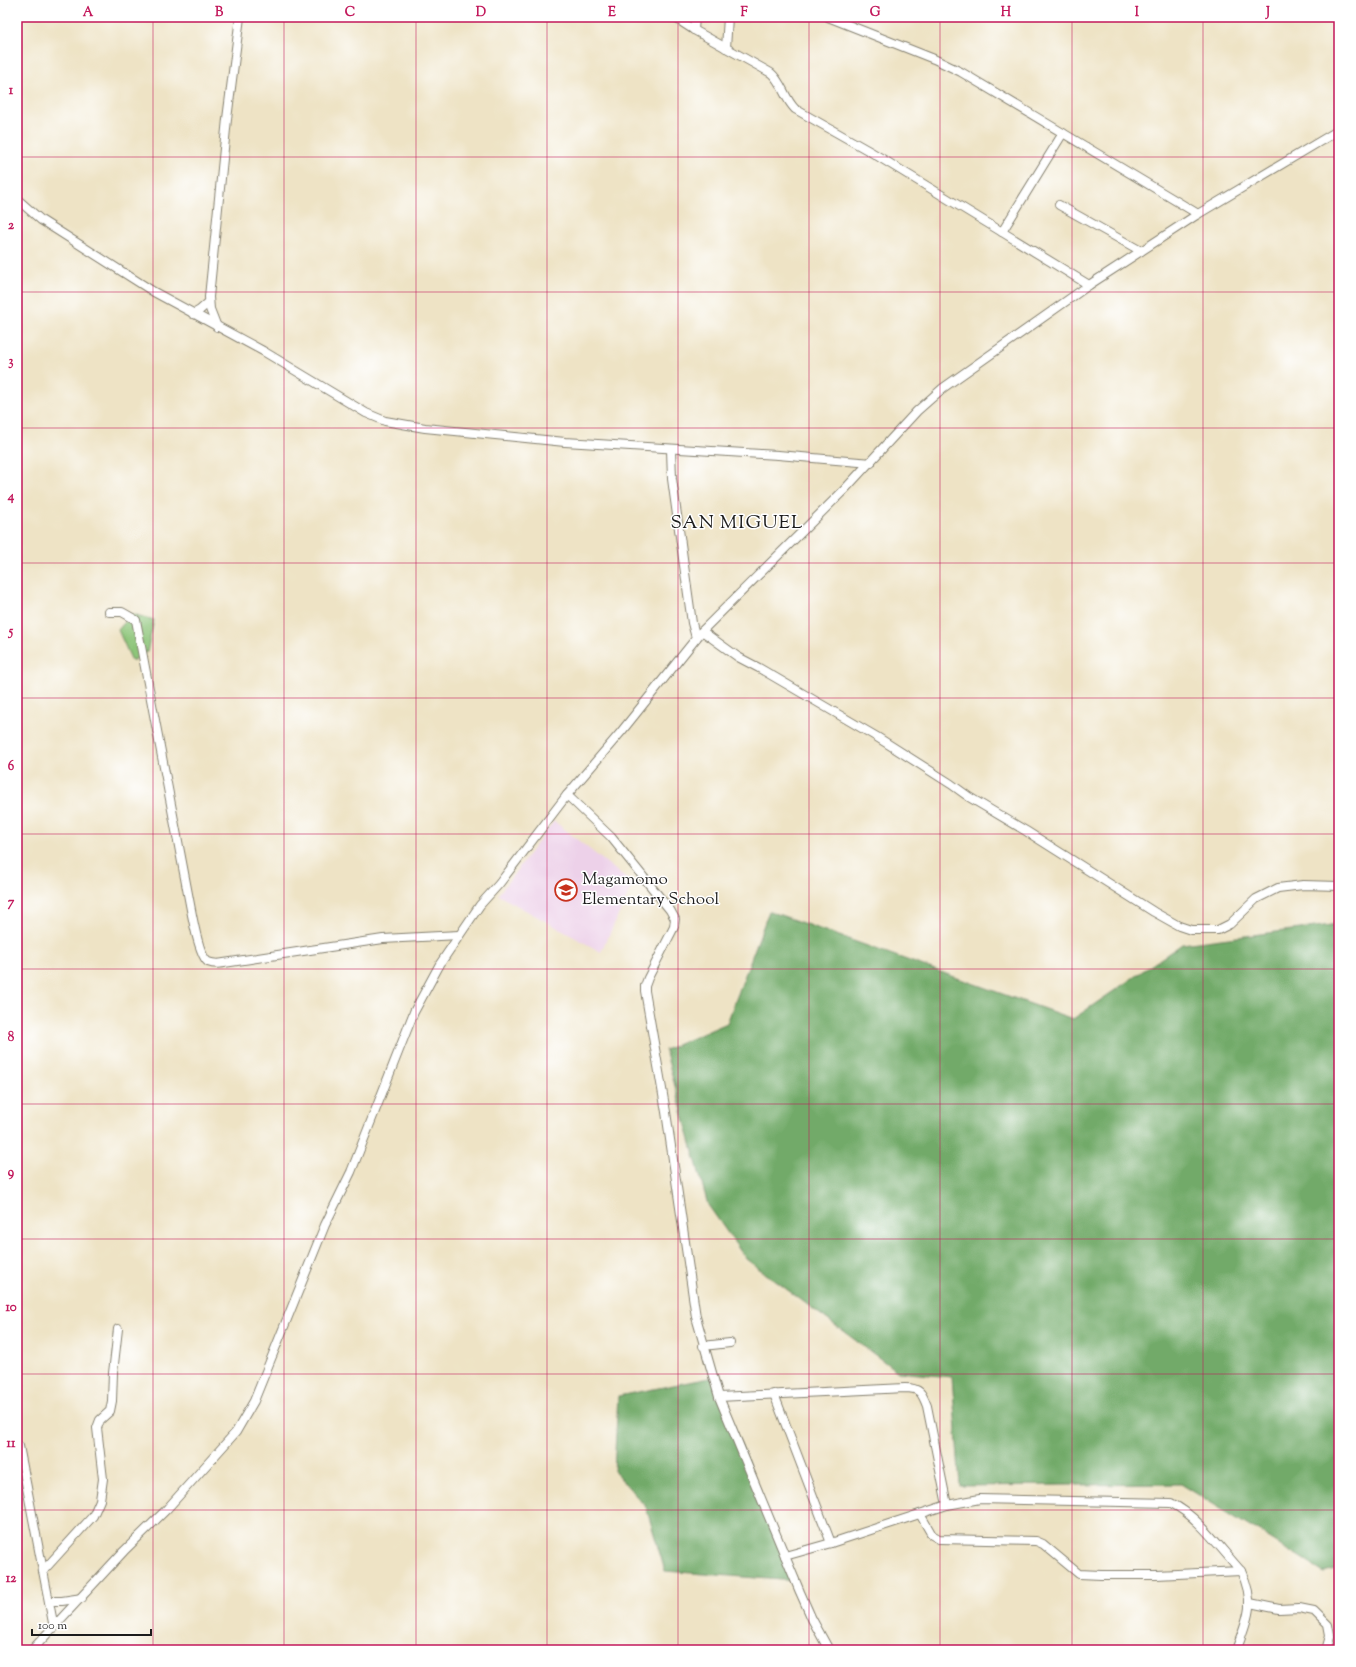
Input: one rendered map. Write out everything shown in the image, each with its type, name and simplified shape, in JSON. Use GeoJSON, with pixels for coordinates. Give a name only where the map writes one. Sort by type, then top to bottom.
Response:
{"type":"FeatureCollection","features":[{"type":"Feature","properties":{"kind":"street"},"geometry":{"type":"LineString","coordinates":[[217,327],[209,302],[227,119],[240,17]]}},
{"type":"Feature","properties":{"kind":"street"},"geometry":{"type":"LineString","coordinates":[[674,17],[775,77],[785,97],[795,109],[871,152],[1089,286]]}},
{"type":"Feature","properties":{"kind":"street"},"geometry":{"type":"LineString","coordinates":[[694,30],[695,17]]}},
{"type":"Feature","properties":{"kind":"street"},"geometry":{"type":"LineString","coordinates":[[726,48],[728,17]]}},
{"type":"Feature","properties":{"kind":"street"},"geometry":{"type":"LineString","coordinates":[[828,17],[928,56],[961,72],[1198,214]]}},
{"type":"Feature","properties":{"kind":"street"},"geometry":{"type":"LineString","coordinates":[[32,1650],[124,1552],[166,1510],[236,1432],[254,1401],[325,1225],[351,1172],[414,1012],[440,964],[480,905],[499,884],[567,795],[621,732],[702,631],[871,463],[917,411],[943,388],[1141,251],[1198,214],[1339,130]]}},
{"type":"Feature","properties":{"kind":"street"},"geometry":{"type":"LineString","coordinates":[[1002,232],[1063,133]]}},
{"type":"Feature","properties":{"kind":"street"},"geometry":{"type":"LineString","coordinates":[[17,199],[31,212],[71,240],[154,292],[263,351],[366,413],[394,424],[565,442],[778,455],[871,463]]}},
{"type":"Feature","properties":{"kind":"street"},"geometry":{"type":"LineString","coordinates":[[1059,205],[1141,251]]}},
{"type":"Feature","properties":{"kind":"street"},"geometry":{"type":"LineString","coordinates":[[193,314],[209,302]]}},
{"type":"Feature","properties":{"kind":"street"},"geometry":{"type":"LineString","coordinates":[[671,449],[672,479],[692,622],[696,638]]}},
{"type":"Feature","properties":{"kind":"street"},"geometry":{"type":"LineString","coordinates":[[108,612],[122,612],[136,620],[192,915],[202,955],[207,961],[211,963],[224,963],[384,939],[459,935]]}},
{"type":"Feature","properties":{"kind":"street"},"geometry":{"type":"LineString","coordinates":[[702,631],[738,657],[877,737],[969,797],[1179,926],[1191,930],[1218,930],[1230,924],[1256,899],[1278,888],[1303,885],[1339,886]]}},
{"type":"Feature","properties":{"kind":"street"},"geometry":{"type":"LineString","coordinates":[[567,795],[611,837],[670,910],[675,919],[674,927],[648,978],[645,986],[645,992],[666,1112],[696,1317],[719,1397],[812,1619],[829,1650]]}},
{"type":"Feature","properties":{"kind":"street"},"geometry":{"type":"LineString","coordinates":[[43,1571],[93,1516],[100,1500],[103,1479],[97,1428],[100,1420],[110,1410],[112,1401],[113,1373],[118,1329]]}},
{"type":"Feature","properties":{"kind":"street"},"geometry":{"type":"LineString","coordinates":[[704,1346],[730,1343]]}},
{"type":"Feature","properties":{"kind":"street"},"geometry":{"type":"LineString","coordinates":[[719,1397],[905,1388],[919,1391],[923,1395],[927,1406],[947,1505]]}},
{"type":"Feature","properties":{"kind":"street"},"geometry":{"type":"LineString","coordinates":[[774,1394],[831,1543]]}},
{"type":"Feature","properties":{"kind":"street"},"geometry":{"type":"LineString","coordinates":[[19,1446],[54,1628]]}},
{"type":"Feature","properties":{"kind":"street"},"geometry":{"type":"LineString","coordinates":[[785,1556],[831,1543],[947,1505],[980,1499],[1171,1502],[1182,1508],[1192,1517],[1240,1571],[1247,1585],[1250,1603],[1243,1631],[1236,1650]]}},
{"type":"Feature","properties":{"kind":"street"},"geometry":{"type":"LineString","coordinates":[[920,1514],[932,1535],[939,1539],[1036,1541],[1043,1544],[1079,1574],[1101,1576],[1156,1575],[1240,1571]]}},
{"type":"Feature","properties":{"kind":"street"},"geometry":{"type":"LineString","coordinates":[[49,1601],[82,1598]]}},
{"type":"Feature","properties":{"kind":"street"},"geometry":{"type":"LineString","coordinates":[[1250,1603],[1279,1609],[1299,1608],[1314,1611],[1328,1625],[1330,1636],[1326,1650]]}},
{"type":"Feature","properties":{"kind":"shaded area","name":"Magamomo Elementary School"},"geometry":{"type":"Polygon","coordinates":[[[554,821],[633,884],[601,952],[498,895],[554,821]]]}},
{"type":"Feature","properties":{"kind":"green space"},"geometry":{"type":"Polygon","coordinates":[[[132,614],[154,620],[147,652],[132,661],[118,630],[132,614]]]}},
{"type":"Feature","properties":{"kind":"green space"},"geometry":{"type":"Polygon","coordinates":[[[769,911],[1073,1019],[1182,944],[1339,924],[1339,1569],[1324,1573],[1181,1484],[960,1486],[952,1377],[898,1372],[746,1259],[708,1205],[665,1050],[727,1023],[769,911]]]}},
{"type":"Feature","properties":{"kind":"green space"},"geometry":{"type":"Polygon","coordinates":[[[714,1377],[795,1581],[665,1571],[646,1507],[614,1471],[618,1396],[714,1377]]]}},
{"type":"Feature","properties":{"kind":"place","name":"Magamomo Elementary School"},"geometry":{"type":"Point","coordinates":[566,890]}},
{"type":"Feature","properties":{"kind":"district","name":"SAN MIGUEL"},"geometry":{"type":"Point","coordinates":[737,523]}}]}
